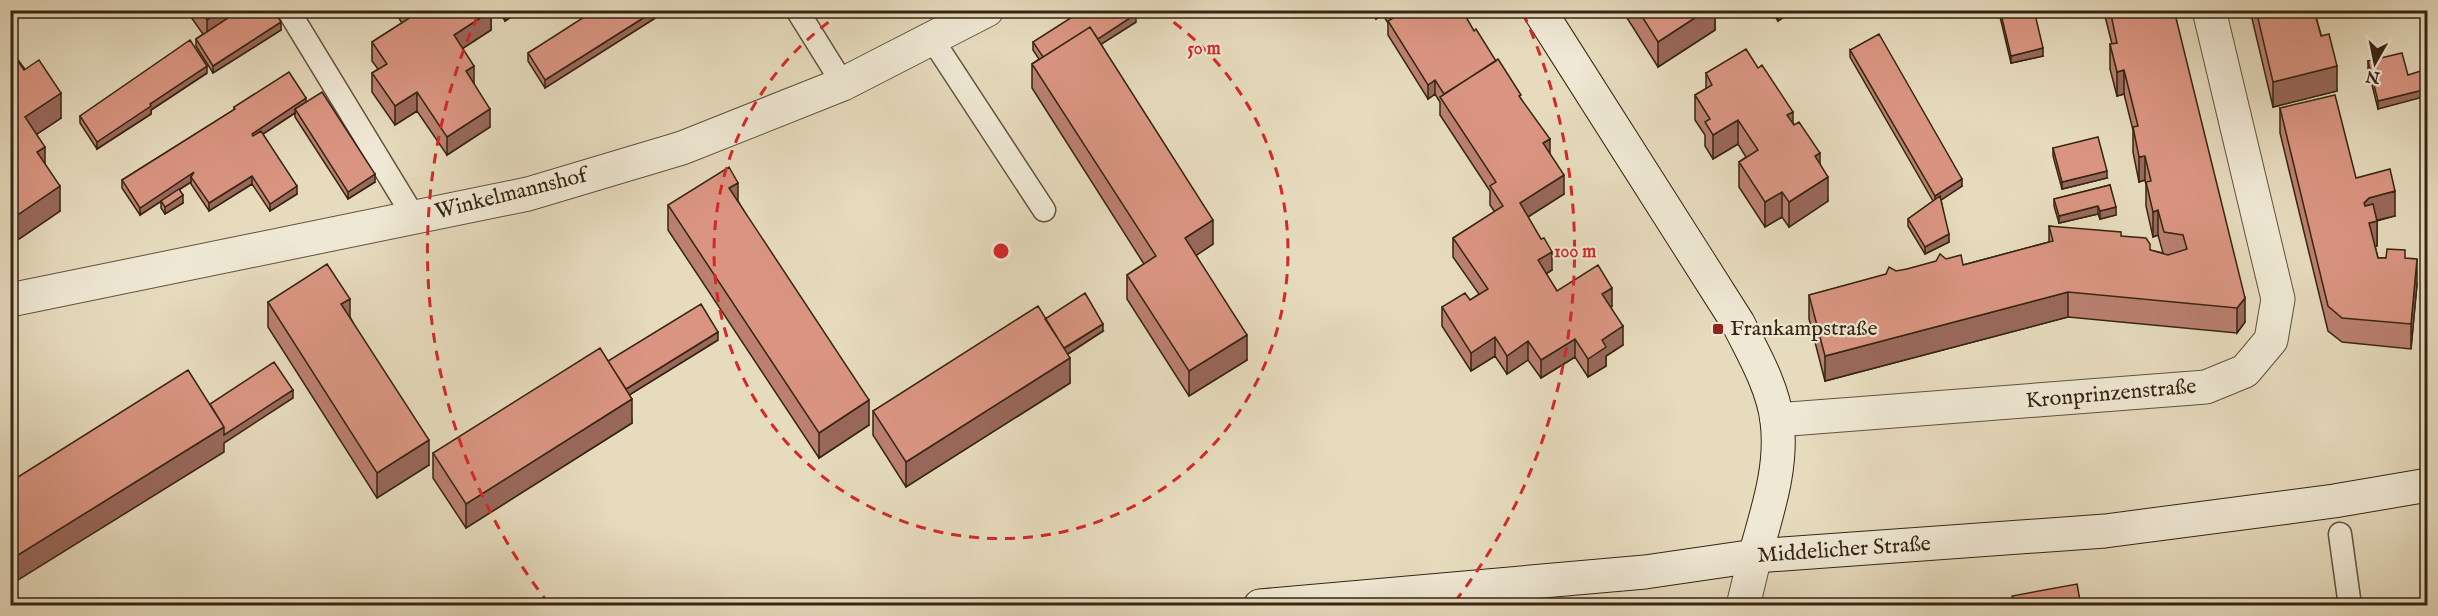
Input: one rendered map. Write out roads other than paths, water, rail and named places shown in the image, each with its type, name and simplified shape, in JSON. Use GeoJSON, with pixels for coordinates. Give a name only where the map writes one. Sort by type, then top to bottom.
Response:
{"type":"FeatureCollection","features":[{"type":"Feature","properties":{"kind":"street","name":"Winkelmannshof"},"geometry":{"type":"LineString","coordinates":[[10,300],[528,194],[682,148],[843,84],[987,10]]}},
{"type":"Feature","properties":{"kind":"street"},"geometry":{"type":"LineString","coordinates":[[1539,10],[1738,323],[1760,369],[1777,420],[1775,482],[1743,606]]}},
{"type":"Feature","properties":{"kind":"street","name":"Kronprinzenstraße"},"geometry":{"type":"LineString","coordinates":[[1777,420],[2206,387],[2246,371],[2271,340],[2278,298],[2209,10]]}},
{"type":"Feature","properties":{"kind":"street","name":"Middelicher Straße"},"geometry":{"type":"LineString","coordinates":[[1260,606],[1645,572],[1755,556],[2105,531],[2334,501],[2427,485]]}},
{"type":"Feature","properties":{"kind":"lane"},"geometry":{"type":"LineString","coordinates":[[288,10],[414,217]]}},
{"type":"Feature","properties":{"kind":"lane"},"geometry":{"type":"LineString","coordinates":[[797,10],[843,84]]}},
{"type":"Feature","properties":{"kind":"lane"},"geometry":{"type":"LineString","coordinates":[[932,39],[1044,210]]}},
{"type":"Feature","properties":{"kind":"lane"},"geometry":{"type":"LineString","coordinates":[[2340,534],[2350,606]]}},
{"type":"Feature","properties":{"kind":"place","name":"Frankampstraße"},"geometry":{"type":"Point","coordinates":[1718,329]}}]}
